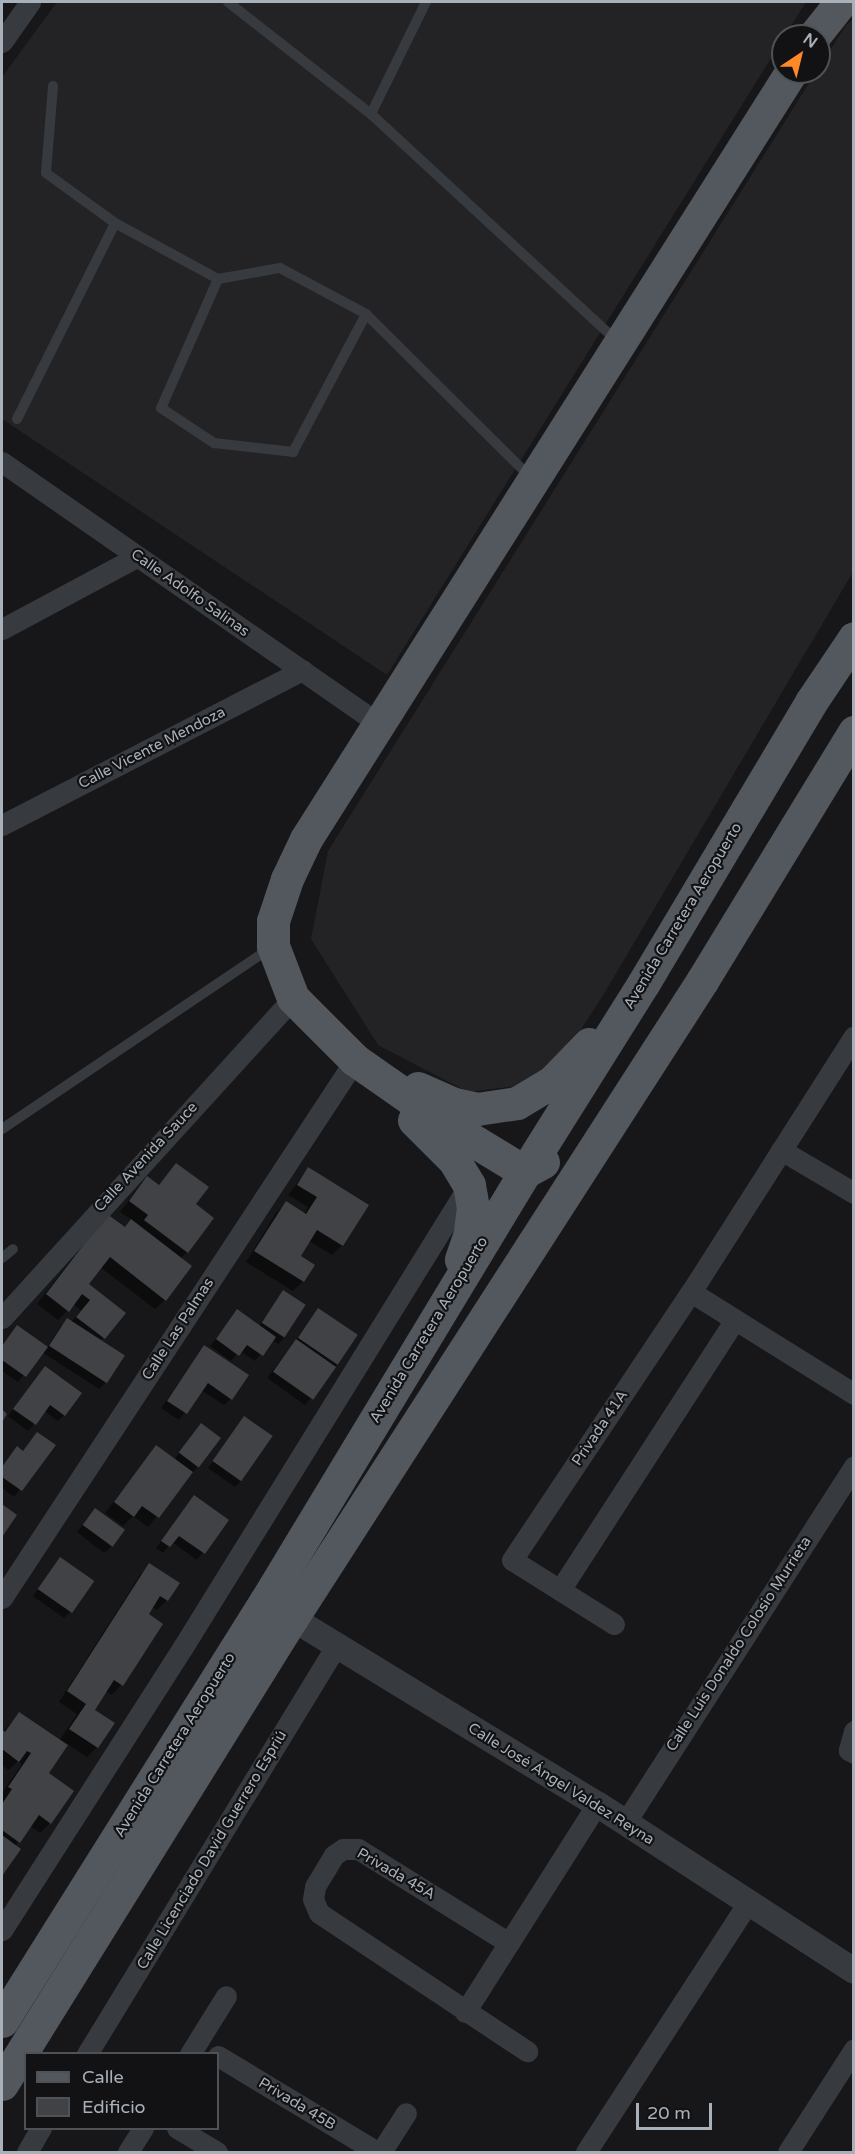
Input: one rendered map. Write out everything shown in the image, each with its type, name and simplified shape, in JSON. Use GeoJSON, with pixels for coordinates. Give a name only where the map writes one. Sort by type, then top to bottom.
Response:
{"type":"FeatureCollection","features":[{"type":"Feature","properties":{"kind":"main road"},"geometry":{"type":"LineString","coordinates":[[432,1324],[470,1233],[473,1207],[469,1185],[454,1160],[293,998],[273,946],[273,921],[306,839],[618,342],[783,84]]}},
{"type":"Feature","properties":{"kind":"main road","name":"Avenida Carretera Aeropuerto"},"geometry":{"type":"LineString","coordinates":[[2,2084],[278,1610],[411,1358],[643,984],[811,702],[854,638]]}},
{"type":"Feature","properties":{"kind":"main road","name":"Avenida Carretera Aeropuerto"},"geometry":{"type":"LineString","coordinates":[[2,2021],[664,1040],[852,735]]}},
{"type":"Feature","properties":{"kind":"main road"},"geometry":{"type":"LineString","coordinates":[[362,1065],[454,1104],[477,1109],[516,1103],[552,1082],[643,984]]}},
{"type":"Feature","properties":{"kind":"main road"},"geometry":{"type":"LineString","coordinates":[[362,1065],[451,1127],[525,1172],[552,1157],[631,1071],[664,1040]]}},
{"type":"Feature","properties":{"kind":"street"},"geometry":{"type":"LineString","coordinates":[[2,42],[9,15],[30,2]]}},
{"type":"Feature","properties":{"kind":"street","name":"Calle Adolfo Salinas"},"geometry":{"type":"LineString","coordinates":[[2,462],[379,724]]}},
{"type":"Feature","properties":{"kind":"street"},"geometry":{"type":"LineString","coordinates":[[2,629],[138,556]]}},
{"type":"Feature","properties":{"kind":"street","name":"Calle Vicente Mendoza"},"geometry":{"type":"LineString","coordinates":[[2,825],[302,670]]}},
{"type":"Feature","properties":{"kind":"street","name":"Calle Avenida Sauce"},"geometry":{"type":"LineString","coordinates":[[2,1318],[293,998]]}},
{"type":"Feature","properties":{"kind":"street"},"geometry":{"type":"LineString","coordinates":[[854,1036],[691,1292],[854,1394]]}},
{"type":"Feature","properties":{"kind":"street","name":"Calle Las Palmas"},"geometry":{"type":"LineString","coordinates":[[2,1598],[362,1065]]}},
{"type":"Feature","properties":{"kind":"street"},"geometry":{"type":"LineString","coordinates":[[781,1150],[854,1193]]}},
{"type":"Feature","properties":{"kind":"street"},"geometry":{"type":"LineString","coordinates":[[2,1930],[183,1647],[469,1185]]}},
{"type":"Feature","properties":{"kind":"street","name":"Privada 41A"},"geometry":{"type":"LineString","coordinates":[[614,1624],[512,1560],[691,1292]]}},
{"type":"Feature","properties":{"kind":"street"},"geometry":{"type":"LineString","coordinates":[[560,1590],[735,1320]]}},
{"type":"Feature","properties":{"kind":"street","name":"Calle Luis Donaldo Colosio Murrieta"},"geometry":{"type":"LineString","coordinates":[[625,1823],[854,1466]]}},
{"type":"Feature","properties":{"kind":"street","name":"Calle José Ángel Valdez Reyna"},"geometry":{"type":"LineString","coordinates":[[278,1610],[597,1804],[854,1971]]}},
{"type":"Feature","properties":{"kind":"street","name":"Calle Licenciado David Guerrero Espriú"},"geometry":{"type":"LineString","coordinates":[[88,2052],[336,1646]]}},
{"type":"Feature","properties":{"kind":"street"},"geometry":{"type":"LineString","coordinates":[[854,1731],[849,1750],[854,1754]]}},
{"type":"Feature","properties":{"kind":"street"},"geometry":{"type":"LineString","coordinates":[[465,2012],[597,1804]]}},
{"type":"Feature","properties":{"kind":"street","name":"Privada 45A"},"geometry":{"type":"LineString","coordinates":[[509,1943],[358,1849],[343,1849],[334,1855],[315,1887],[313,1899],[319,1913],[527,2051]]}},
{"type":"Feature","properties":{"kind":"street"},"geometry":{"type":"LineString","coordinates":[[586,2152],[748,1903]]}},
{"type":"Feature","properties":{"kind":"street"},"geometry":{"type":"LineString","coordinates":[[200,2050],[226,1996]]}},
{"type":"Feature","properties":{"kind":"street"},"geometry":{"type":"LineString","coordinates":[[788,2152],[854,2049]]}},
{"type":"Feature","properties":{"kind":"street","name":"Privada 45B"},"geometry":{"type":"LineString","coordinates":[[219,2057],[379,2152],[406,2113]]}},
{"type":"Feature","properties":{"kind":"street"},"geometry":{"type":"LineString","coordinates":[[27,2152],[40,2130]]}},
{"type":"Feature","properties":{"kind":"street"},"geometry":{"type":"LineString","coordinates":[[128,2152],[142,2130]]}},
{"type":"Feature","properties":{"kind":"street"},"geometry":{"type":"LineString","coordinates":[[180,2130],[217,2152]]}},
{"type":"Feature","properties":{"kind":"lane"},"geometry":{"type":"LineString","coordinates":[[228,2],[371,114],[618,342]]}},
{"type":"Feature","properties":{"kind":"lane"},"geometry":{"type":"LineString","coordinates":[[371,114],[426,2]]}},
{"type":"Feature","properties":{"kind":"lane"},"geometry":{"type":"LineString","coordinates":[[53,86],[46,173],[115,223],[218,279],[280,268],[366,314],[532,479]]}},
{"type":"Feature","properties":{"kind":"lane"},"geometry":{"type":"LineString","coordinates":[[17,419],[115,223]]}},
{"type":"Feature","properties":{"kind":"lane"},"geometry":{"type":"LineString","coordinates":[[218,279],[161,408],[214,443],[293,452],[366,314]]}},
{"type":"Feature","properties":{"kind":"lane"},"geometry":{"type":"LineString","coordinates":[[2,1129],[273,946]]}},
{"type":"Feature","properties":{"kind":"lane"},"geometry":{"type":"LineString","coordinates":[[2,1258],[13,1249]]}},
{"type":"Feature","properties":{"kind":"shaded area"},"geometry":{"type":"Polygon","coordinates":[[[57,2],[806,2],[792,24],[771,24],[771,58],[387,675],[2,419],[2,77],[57,2]]]}},
{"type":"Feature","properties":{"kind":"shaded area"},"geometry":{"type":"Polygon","coordinates":[[[853,19],[853,572],[605,992],[569,1048],[524,1085],[468,1092],[378,1045],[311,939],[328,851],[808,84],[831,84],[831,49],[846,25],[853,19]]]}},
{"type":"Feature","properties":{"kind":"building"},"geometry":{"type":"Polygon","coordinates":[[[176,1163],[209,1187],[196,1204],[214,1218],[188,1253],[144,1220],[148,1215],[129,1201],[147,1176],[159,1185],[176,1163]]]}},
{"type":"Feature","properties":{"kind":"building"},"geometry":{"type":"Polygon","coordinates":[[[308,1167],[369,1205],[343,1246],[317,1230],[301,1256],[315,1265],[304,1282],[254,1251],[286,1201],[306,1214],[317,1197],[297,1185],[308,1167]]]}},
{"type":"Feature","properties":{"kind":"building"},"geometry":{"type":"Polygon","coordinates":[[[107,1214],[125,1227],[131,1219],[192,1266],[166,1301],[110,1257],[89,1284],[126,1313],[105,1339],[76,1317],[90,1300],[82,1294],[69,1312],[46,1294],[107,1214]]]}},
{"type":"Feature","properties":{"kind":"building"},"geometry":{"type":"Polygon","coordinates":[[[283,1290],[306,1305],[284,1337],[262,1323],[283,1290]]]}},
{"type":"Feature","properties":{"kind":"building"},"geometry":{"type":"Polygon","coordinates":[[[318,1308],[358,1335],[338,1365],[298,1338],[318,1308]]]}},
{"type":"Feature","properties":{"kind":"building"},"geometry":{"type":"Polygon","coordinates":[[[237,1309],[276,1337],[263,1356],[247,1345],[239,1356],[216,1339],[237,1309]]]}},
{"type":"Feature","properties":{"kind":"building"},"geometry":{"type":"Polygon","coordinates":[[[67,1318],[125,1356],[107,1383],[49,1346],[67,1318]]]}},
{"type":"Feature","properties":{"kind":"building"},"geometry":{"type":"Polygon","coordinates":[[[17,1325],[48,1347],[26,1377],[2,1360],[2,1346],[17,1325]]]}},
{"type":"Feature","properties":{"kind":"building"},"geometry":{"type":"Polygon","coordinates":[[[296,1339],[336,1367],[313,1400],[273,1372],[296,1339]]]}},
{"type":"Feature","properties":{"kind":"building"},"geometry":{"type":"Polygon","coordinates":[[[204,1345],[249,1375],[232,1400],[208,1383],[187,1414],[167,1401],[204,1345]]]}},
{"type":"Feature","properties":{"kind":"building"},"geometry":{"type":"Polygon","coordinates":[[[45,1366],[82,1393],[65,1416],[50,1405],[36,1425],[13,1409],[45,1366]]]}},
{"type":"Feature","properties":{"kind":"building"},"geometry":{"type":"Polygon","coordinates":[[[2,1409],[7,1414],[2,1422],[2,1409]]]}},
{"type":"Feature","properties":{"kind":"building"},"geometry":{"type":"Polygon","coordinates":[[[244,1416],[273,1436],[241,1481],[212,1461],[244,1416]]]}},
{"type":"Feature","properties":{"kind":"building"},"geometry":{"type":"Polygon","coordinates":[[[201,1423],[221,1438],[199,1468],[179,1453],[201,1423]]]}},
{"type":"Feature","properties":{"kind":"building"},"geometry":{"type":"Polygon","coordinates":[[[37,1432],[56,1445],[22,1491],[2,1477],[2,1467],[17,1446],[23,1451],[37,1432]]]}},
{"type":"Feature","properties":{"kind":"building"},"geometry":{"type":"Polygon","coordinates":[[[156,1445],[193,1472],[159,1518],[142,1506],[134,1517],[114,1502],[156,1445]]]}},
{"type":"Feature","properties":{"kind":"building"},"geometry":{"type":"Polygon","coordinates":[[[194,1495],[229,1520],[205,1554],[179,1536],[170,1547],[161,1541],[194,1495]]]}},
{"type":"Feature","properties":{"kind":"building"},"geometry":{"type":"Polygon","coordinates":[[[2,1504],[17,1515],[2,1537],[2,1504]]]}},
{"type":"Feature","properties":{"kind":"building"},"geometry":{"type":"Polygon","coordinates":[[[95,1508],[125,1530],[113,1547],[83,1525],[95,1508]]]}},
{"type":"Feature","properties":{"kind":"building"},"geometry":{"type":"Polygon","coordinates":[[[60,1557],[94,1581],[72,1613],[38,1589],[60,1557]]]}},
{"type":"Feature","properties":{"kind":"building"},"geometry":{"type":"Polygon","coordinates":[[[149,1563],[180,1583],[168,1601],[160,1596],[149,1614],[163,1624],[123,1686],[114,1680],[95,1710],[115,1723],[98,1748],[69,1729],[86,1704],[67,1691],[149,1563]]]}},
{"type":"Feature","properties":{"kind":"building"},"geometry":{"type":"Polygon","coordinates":[[[19,1712],[68,1745],[49,1773],[74,1791],[51,1824],[39,1815],[20,1843],[2,1830],[2,1804],[12,1789],[8,1787],[31,1753],[27,1751],[19,1762],[2,1749],[2,1729],[5,1732],[19,1712]]]}},
{"type":"Feature","properties":{"kind":"building"},"geometry":{"type":"Polygon","coordinates":[[[2,1835],[21,1849],[2,1876],[2,1835]]]}}]}
